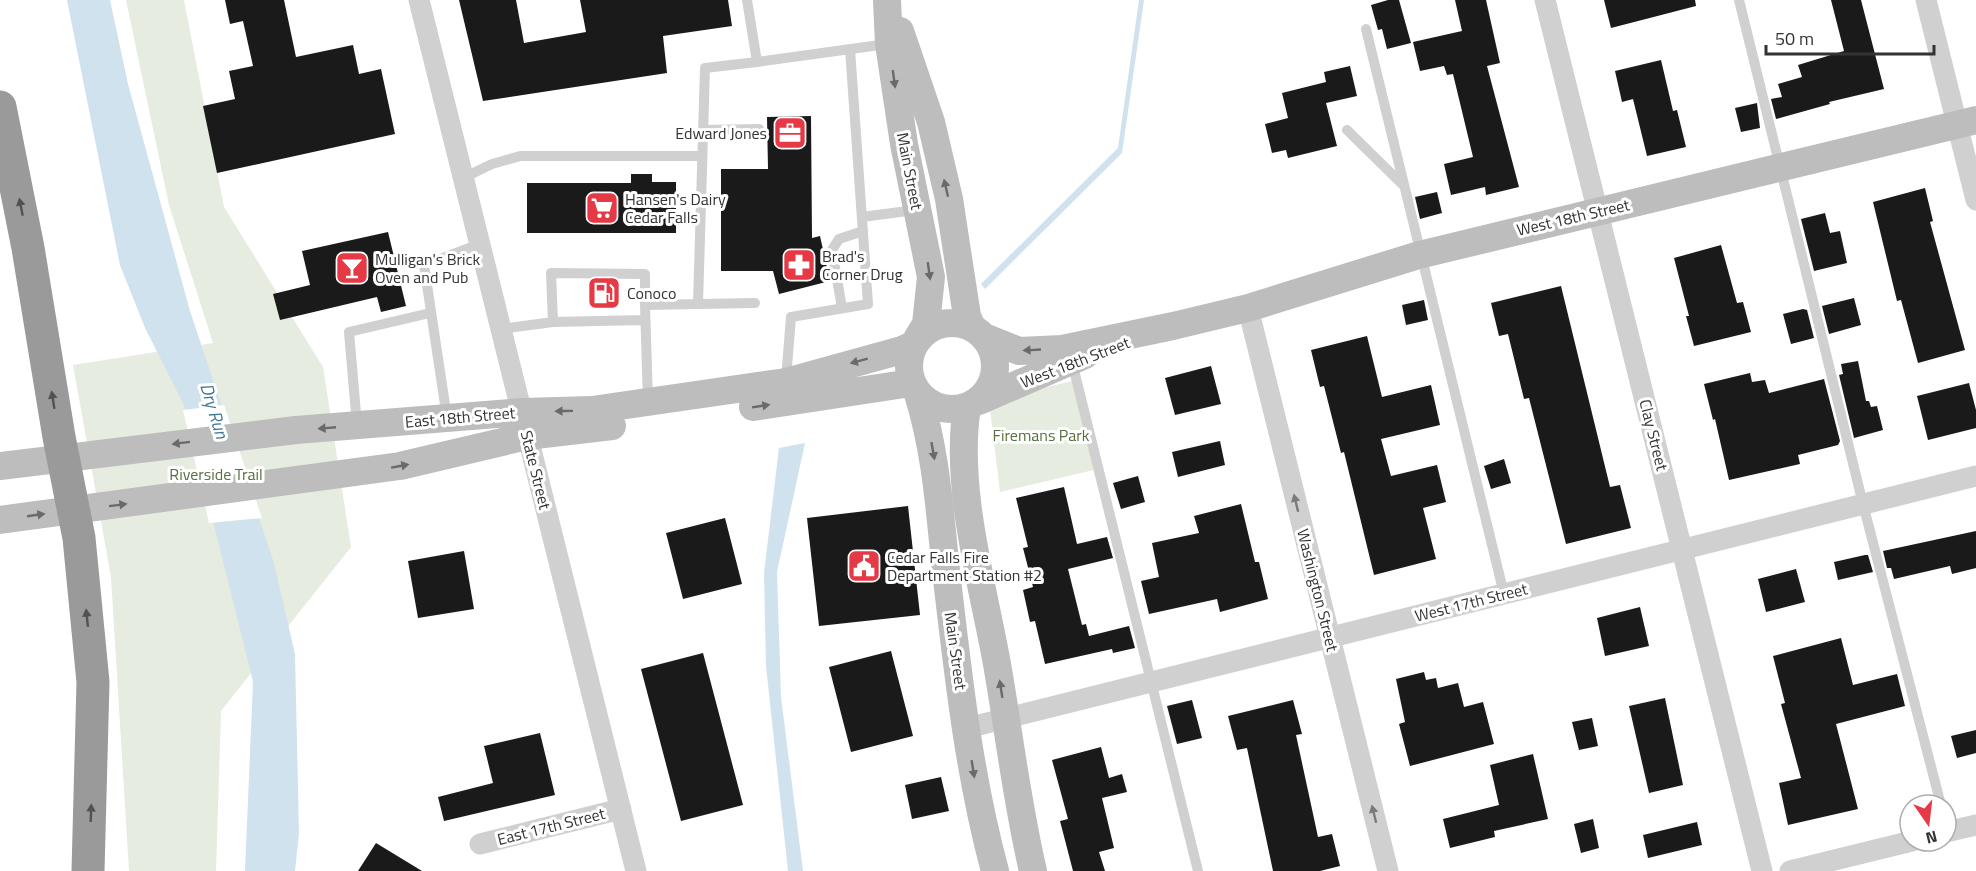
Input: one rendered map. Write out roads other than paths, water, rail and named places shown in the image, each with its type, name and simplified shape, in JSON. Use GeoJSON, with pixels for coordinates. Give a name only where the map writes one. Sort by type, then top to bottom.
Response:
{"type":"FeatureCollection","features":[{"type":"Feature","properties":{"kind":"highway"},"geometry":{"type":"LineString","coordinates":[[0,107],[28,248],[62,457],[79,538],[93,682],[88,871]]}},
{"type":"Feature","properties":{"kind":"main road","name":"Main Street"},"geometry":{"type":"LineString","coordinates":[[888,0],[889,44],[904,144],[931,277],[926,324],[916,342]]}},
{"type":"Feature","properties":{"kind":"main road","name":"Main Street"},"geometry":{"type":"LineString","coordinates":[[888,0],[931,122],[949,199],[968,316],[978,332]]}},
{"type":"Feature","properties":{"kind":"main road","name":"West 18th Street"},"geometry":{"type":"LineString","coordinates":[[978,332],[1019,351],[1062,349],[1173,327],[1248,308],[1419,255],[1967,122]]}},
{"type":"Feature","properties":{"kind":"main road"},"geometry":{"type":"LineString","coordinates":[[973,404],[940,409],[928,403],[914,388],[908,368],[910,353],[928,329],[943,324],[958,323],[978,332],[992,350],[995,364],[994,378],[988,391],[973,404],[963,435],[972,538],[1022,824],[1033,871]]}},
{"type":"Feature","properties":{"kind":"main road","name":"West 18th Street"},"geometry":{"type":"LineString","coordinates":[[973,404],[1071,360],[1173,327]]}},
{"type":"Feature","properties":{"kind":"main road","name":"East 18th Street"},"geometry":{"type":"LineString","coordinates":[[0,520],[163,500],[300,478],[400,466],[525,424],[592,410],[786,382],[902,350],[916,342]]}},
{"type":"Feature","properties":{"kind":"main road","name":"Main Street"},"geometry":{"type":"LineString","coordinates":[[914,388],[928,427],[937,476],[947,585],[967,728],[983,827],[995,871]]}},
{"type":"Feature","properties":{"kind":"main road","name":"East 18th Street"},"geometry":{"type":"LineString","coordinates":[[0,466],[296,430],[447,418],[525,424],[730,410],[914,388]]}},
{"type":"Feature","properties":{"kind":"street","name":"State Street"},"geometry":{"type":"LineString","coordinates":[[419,0],[636,871]]}},
{"type":"Feature","properties":{"kind":"street","name":"Clay Street"},"geometry":{"type":"LineString","coordinates":[[1545,0],[1762,871]]}},
{"type":"Feature","properties":{"kind":"street"},"geometry":{"type":"LineString","coordinates":[[1926,0],[1967,122],[1976,200]]}},
{"type":"Feature","properties":{"kind":"street","name":"Washington Street"},"geometry":{"type":"LineString","coordinates":[[1248,308],[1388,871]]}},
{"type":"Feature","properties":{"kind":"street","name":"West 17th Street"},"geometry":{"type":"LineString","coordinates":[[967,728],[1976,476]]}},
{"type":"Feature","properties":{"kind":"street","name":"East 17th Street"},"geometry":{"type":"LineString","coordinates":[[480,844],[621,809]]}},
{"type":"Feature","properties":{"kind":"street"},"geometry":{"type":"LineString","coordinates":[[1958,827],[1976,825]]}},
{"type":"Feature","properties":{"kind":"street"},"geometry":{"type":"LineString","coordinates":[[1790,871],[1898,844]]}},
{"type":"Feature","properties":{"kind":"lane"},"geometry":{"type":"LineString","coordinates":[[747,0],[757,62]]}},
{"type":"Feature","properties":{"kind":"lane"},"geometry":{"type":"LineString","coordinates":[[1739,0],[1863,504],[1938,793]]}},
{"type":"Feature","properties":{"kind":"lane"},"geometry":{"type":"LineString","coordinates":[[1365,29],[1504,594]]}},
{"type":"Feature","properties":{"kind":"lane"},"geometry":{"type":"LineString","coordinates":[[698,304],[705,68],[889,44]]}},
{"type":"Feature","properties":{"kind":"lane"},"geometry":{"type":"LineString","coordinates":[[786,382],[791,317],[868,304],[850,49]]}},
{"type":"Feature","properties":{"kind":"lane"},"geometry":{"type":"LineString","coordinates":[[703,130],[759,129]]}},
{"type":"Feature","properties":{"kind":"lane"},"geometry":{"type":"LineString","coordinates":[[1347,130],[1403,185]]}},
{"type":"Feature","properties":{"kind":"lane"},"geometry":{"type":"LineString","coordinates":[[463,178],[492,164],[520,156],[702,156]]}},
{"type":"Feature","properties":{"kind":"lane"},"geometry":{"type":"LineString","coordinates":[[862,217],[917,209]]}},
{"type":"Feature","properties":{"kind":"lane"},"geometry":{"type":"LineString","coordinates":[[842,308],[832,250],[839,239],[863,231]]}},
{"type":"Feature","properties":{"kind":"lane"},"geometry":{"type":"LineString","coordinates":[[447,418],[424,265],[480,244]]}},
{"type":"Feature","properties":{"kind":"lane"},"geometry":{"type":"LineString","coordinates":[[553,322],[551,273],[645,274],[644,320],[648,402]]}},
{"type":"Feature","properties":{"kind":"lane"},"geometry":{"type":"LineString","coordinates":[[645,305],[755,303]]}},
{"type":"Feature","properties":{"kind":"lane"},"geometry":{"type":"LineString","coordinates":[[357,425],[349,332],[430,313]]}},
{"type":"Feature","properties":{"kind":"lane"},"geometry":{"type":"LineString","coordinates":[[501,329],[553,322],[644,320]]}},
{"type":"Feature","properties":{"kind":"lane"},"geometry":{"type":"LineString","coordinates":[[1071,360],[1198,871]]}},
{"type":"Feature","properties":{"kind":"water","name":"Dry Run"},"geometry":{"type":"Polygon","coordinates":[[[67,0],[110,0],[128,84],[190,311],[274,563],[295,654],[299,834],[295,871],[245,871],[253,682],[184,405],[145,328],[120,265],[67,0]]]}},
{"type":"Feature","properties":{"kind":"water"},"geometry":{"type":"Polygon","coordinates":[[[1139,0],[1144,0],[1122,153],[985,289],[981,284],[1118,148],[1139,0]]]}},
{"type":"Feature","properties":{"kind":"water"},"geometry":{"type":"Polygon","coordinates":[[[805,443],[777,572],[781,697],[803,871],[788,871],[766,666],[764,573],[779,448],[805,443]]]}},
{"type":"Feature","properties":{"kind":"place","name":"Edward Jones"},"geometry":{"type":"Point","coordinates":[790,133]}},
{"type":"Feature","properties":{"kind":"place","name":"Hansen's Dairy Cedar Falls"},"geometry":{"type":"Point","coordinates":[602,208]}},
{"type":"Feature","properties":{"kind":"place","name":"Brad's Corner Drug"},"geometry":{"type":"Point","coordinates":[799,265]}},
{"type":"Feature","properties":{"kind":"place","name":"Mulligan's Brick Oven and Pub"},"geometry":{"type":"Point","coordinates":[352,268]}},
{"type":"Feature","properties":{"kind":"place","name":"Conoco"},"geometry":{"type":"Point","coordinates":[604,293]}},
{"type":"Feature","properties":{"kind":"place","name":"Cedar Falls Fire Department Station #2"},"geometry":{"type":"Point","coordinates":[864,566]}},
{"type":"Feature","properties":{"kind":"park label","name":"Firemans Park"},"geometry":{"type":"Point","coordinates":[1041,435]}},
{"type":"Feature","properties":{"kind":"park label","name":"Riverside Trail"},"geometry":{"type":"Point","coordinates":[216,474]}}]}
